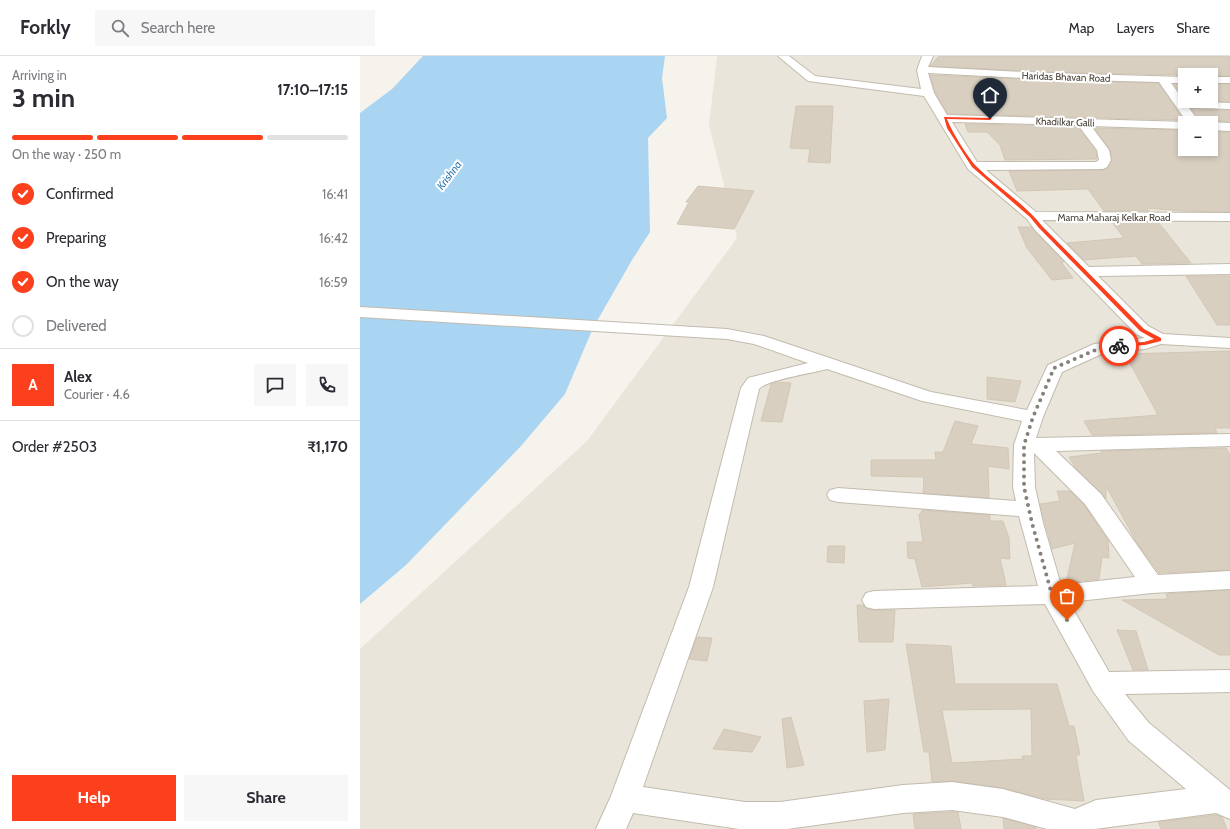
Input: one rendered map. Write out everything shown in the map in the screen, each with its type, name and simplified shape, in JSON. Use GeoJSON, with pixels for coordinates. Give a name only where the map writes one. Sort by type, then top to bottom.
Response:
{"type":"FeatureCollection","features":[{"type":"Feature","properties":{"kind":"street"},"geometry":{"type":"LineString","coordinates":[[783,56],[812,78],[832,82],[928,92]]}},
{"type":"Feature","properties":{"kind":"street"},"geometry":{"type":"LineString","coordinates":[[928,56],[922,70],[928,92],[973,166],[1032,216],[1084,272],[1142,330],[1159,339]]}},
{"type":"Feature","properties":{"kind":"street","name":"Haridas Bhavan Road"},"geometry":{"type":"LineString","coordinates":[[922,70],[1044,76],[1178,80]]}},
{"type":"Feature","properties":{"kind":"street"},"geometry":{"type":"LineString","coordinates":[[1163,80],[1178,101]]}},
{"type":"Feature","properties":{"kind":"street"},"geometry":{"type":"LineString","coordinates":[[1218,80],[1230,80]]}},
{"type":"Feature","properties":{"kind":"street"},"geometry":{"type":"LineString","coordinates":[[1218,106],[1230,106]]}},
{"type":"Feature","properties":{"kind":"street","name":"Khadilkar Galli"},"geometry":{"type":"LineString","coordinates":[[945,118],[1178,125]]}},
{"type":"Feature","properties":{"kind":"street"},"geometry":{"type":"LineString","coordinates":[[973,166],[1098,166],[1105,160],[1103,150],[1082,122]]}},
{"type":"Feature","properties":{"kind":"street"},"geometry":{"type":"LineString","coordinates":[[1218,126],[1230,127]]}},
{"type":"Feature","properties":{"kind":"street","name":"Mama Maharaj Kelkar Road"},"geometry":{"type":"LineString","coordinates":[[1032,216],[1230,217]]}},
{"type":"Feature","properties":{"kind":"street"},"geometry":{"type":"LineString","coordinates":[[1084,272],[1230,270]]}},
{"type":"Feature","properties":{"kind":"street"},"geometry":{"type":"LineString","coordinates":[[360,312],[660,332],[727,334],[758,340],[929,397],[1033,417]]}},
{"type":"Feature","properties":{"kind":"street"},"geometry":{"type":"LineString","coordinates":[[1225,802],[1139,732],[1102,683],[1052,595],[1024,487],[1031,445],[1033,417],[1054,368],[1100,348],[1145,344],[1159,339],[1230,343]]}},
{"type":"Feature","properties":{"kind":"street"},"geometry":{"type":"LineString","coordinates":[[611,829],[625,798],[701,587],[750,388],[755,382],[766,378],[827,364]]}},
{"type":"Feature","properties":{"kind":"street"},"geometry":{"type":"LineString","coordinates":[[1031,445],[1230,440]]}},
{"type":"Feature","properties":{"kind":"street"},"geometry":{"type":"LineString","coordinates":[[1031,445],[1093,499],[1152,584]]}},
{"type":"Feature","properties":{"kind":"street"},"geometry":{"type":"LineString","coordinates":[[838,495],[1029,510]]}},
{"type":"Feature","properties":{"kind":"street"},"geometry":{"type":"LineString","coordinates":[[874,600],[1052,595],[1152,584],[1230,580]]}},
{"type":"Feature","properties":{"kind":"street"},"geometry":{"type":"LineString","coordinates":[[1102,683],[1230,681]]}},
{"type":"Feature","properties":{"kind":"street"},"geometry":{"type":"LineString","coordinates":[[625,798],[745,816],[780,816],[903,799],[952,796],[1002,803],[1075,826],[1096,814],[1225,802]]}},
{"type":"Feature","properties":{"kind":"shaded area"},"geometry":{"type":"Polygon","coordinates":[[[717,56],[1230,56],[1230,829],[360,829],[360,649],[587,441],[737,238],[709,125],[717,56]]]}},
{"type":"Feature","properties":{"kind":"water","name":"Krishna"},"geometry":{"type":"Polygon","coordinates":[[[423,56],[665,56],[662,78],[667,118],[648,138],[650,232],[593,328],[565,394],[521,446],[406,565],[360,604],[360,113],[392,89],[423,56]]]}},
{"type":"Feature","properties":{"kind":"building"},"geometry":{"type":"Polygon","coordinates":[[[939,56],[1230,56],[1230,76],[1218,76],[1218,68],[1178,68],[1178,75],[1044,72],[930,66],[939,56]]]}},
{"type":"Feature","properties":{"kind":"building"},"geometry":{"type":"Polygon","coordinates":[[[930,75],[1158,83],[1181,116],[1178,116],[1178,120],[948,114],[935,92],[930,75]]]}},
{"type":"Feature","properties":{"kind":"building"},"geometry":{"type":"Polygon","coordinates":[[[1174,84],[1178,84],[1178,90],[1174,84]]]}},
{"type":"Feature","properties":{"kind":"building"},"geometry":{"type":"Polygon","coordinates":[[[1218,84],[1230,84],[1230,102],[1218,101],[1218,84]]]}},
{"type":"Feature","properties":{"kind":"building"},"geometry":{"type":"Polygon","coordinates":[[[796,106],[833,106],[830,163],[808,162],[810,149],[790,148],[796,106]]]}},
{"type":"Feature","properties":{"kind":"building"},"geometry":{"type":"Polygon","coordinates":[[[1192,110],[1230,110],[1230,122],[1218,121],[1218,116],[1196,116],[1192,110]]]}},
{"type":"Feature","properties":{"kind":"building"},"geometry":{"type":"Polygon","coordinates":[[[965,124],[1077,126],[1096,151],[1097,159],[1005,160],[1000,145],[987,132],[968,132],[965,124]]]}},
{"type":"Feature","properties":{"kind":"building"},"geometry":{"type":"Polygon","coordinates":[[[1094,128],[1178,130],[1178,156],[1218,156],[1218,132],[1230,132],[1230,212],[1182,211],[1147,208],[1149,211],[1104,211],[1088,189],[1017,191],[1009,171],[1103,170],[1108,168],[1112,160],[1110,150],[1094,128]]]}},
{"type":"Feature","properties":{"kind":"building"},"geometry":{"type":"Polygon","coordinates":[[[698,186],[754,191],[734,229],[677,224],[689,202],[686,202],[698,186]]]}},
{"type":"Feature","properties":{"kind":"building"},"geometry":{"type":"Polygon","coordinates":[[[1112,222],[1158,222],[1191,263],[1142,264],[1136,256],[1084,260],[1067,243],[1124,238],[1112,222]]]}},
{"type":"Feature","properties":{"kind":"building"},"geometry":{"type":"Polygon","coordinates":[[[1018,227],[1031,227],[1064,262],[1061,262],[1073,278],[1052,280],[1027,248],[1018,227]]]}},
{"type":"Feature","properties":{"kind":"building"},"geometry":{"type":"Polygon","coordinates":[[[1186,276],[1230,276],[1230,325],[1217,325],[1186,276]]]}},
{"type":"Feature","properties":{"kind":"building"},"geometry":{"type":"Polygon","coordinates":[[[1230,351],[1230,428],[1215,428],[1217,433],[1092,435],[1084,421],[1158,415],[1125,354],[1230,351]]]}},
{"type":"Feature","properties":{"kind":"building"},"geometry":{"type":"Polygon","coordinates":[[[987,377],[1021,381],[1015,402],[987,399],[987,377]]]}},
{"type":"Feature","properties":{"kind":"building"},"geometry":{"type":"Polygon","coordinates":[[[778,382],[791,383],[782,422],[761,421],[771,384],[778,382]]]}},
{"type":"Feature","properties":{"kind":"building"},"geometry":{"type":"Polygon","coordinates":[[[955,421],[978,426],[971,444],[1008,448],[1009,469],[988,466],[989,498],[923,493],[924,477],[871,476],[871,460],[936,460],[935,452],[943,452],[955,421]]]}},
{"type":"Feature","properties":{"kind":"building"},"geometry":{"type":"Polygon","coordinates":[[[1226,448],[1230,455],[1230,570],[1159,573],[1137,543],[1106,486],[1106,499],[1075,467],[1069,457],[1102,453],[1101,451],[1226,448]]]}},
{"type":"Feature","properties":{"kind":"building"},"geometry":{"type":"Polygon","coordinates":[[[1057,491],[1070,491],[1084,505],[1108,540],[1109,558],[1102,557],[1099,579],[1066,583],[1075,543],[1052,549],[1040,504],[1060,501],[1057,491]]]}},
{"type":"Feature","properties":{"kind":"building"},"geometry":{"type":"Polygon","coordinates":[[[922,510],[990,515],[990,521],[1003,521],[1009,538],[1010,559],[1000,558],[1006,585],[973,586],[972,583],[922,587],[915,559],[908,558],[907,542],[923,542],[919,514],[921,514],[922,510]]]}},
{"type":"Feature","properties":{"kind":"building"},"geometry":{"type":"Polygon","coordinates":[[[828,546],[845,546],[844,563],[827,562],[828,546]]]}},
{"type":"Feature","properties":{"kind":"building"},"geometry":{"type":"Polygon","coordinates":[[[1230,590],[1230,655],[1219,655],[1122,600],[1168,599],[1166,594],[1230,590]]]}},
{"type":"Feature","properties":{"kind":"building"},"geometry":{"type":"Polygon","coordinates":[[[857,605],[863,605],[866,608],[874,610],[895,610],[893,642],[859,642],[857,605]]]}},
{"type":"Feature","properties":{"kind":"building"},"geometry":{"type":"Polygon","coordinates":[[[1117,630],[1136,631],[1148,670],[1133,670],[1117,630]]]}},
{"type":"Feature","properties":{"kind":"building"},"geometry":{"type":"Polygon","coordinates":[[[697,637],[712,638],[707,661],[689,659],[697,637]]]}},
{"type":"Feature","properties":{"kind":"building"},"geometry":{"type":"Polygon","coordinates":[[[906,644],[951,646],[955,684],[1057,684],[1069,726],[1074,726],[1080,755],[1076,755],[1084,801],[1045,799],[1003,788],[952,781],[932,782],[929,752],[924,752],[906,644]],[[1031,709],[942,710],[952,763],[1023,759],[1022,756],[1032,756],[1031,709]]]}},
{"type":"Feature","properties":{"kind":"building"},"geometry":{"type":"Polygon","coordinates":[[[889,699],[885,750],[867,752],[864,701],[889,699]]]}},
{"type":"Feature","properties":{"kind":"building"},"geometry":{"type":"Polygon","coordinates":[[[791,717],[804,765],[787,768],[782,719],[791,717]]]}},
{"type":"Feature","properties":{"kind":"building"},"geometry":{"type":"Polygon","coordinates":[[[724,729],[761,737],[752,752],[713,749],[724,729]]]}},
{"type":"Feature","properties":{"kind":"building"},"geometry":{"type":"Polygon","coordinates":[[[958,812],[961,829],[915,829],[913,814],[958,812]]]}},
{"type":"Feature","properties":{"kind":"building"},"geometry":{"type":"Polygon","coordinates":[[[1216,815],[1222,817],[1227,829],[1161,829],[1158,822],[1216,815]]]}},
{"type":"Feature","properties":{"kind":"building"},"geometry":{"type":"Polygon","coordinates":[[[1003,818],[1036,827],[1036,829],[1004,829],[1003,818]]]}},
{"type":"Feature","properties":{"kind":"way so far"},"geometry":{"type":"LineString","coordinates":[[1067,620],[1052,595],[1032,523],[1024,487],[1024,445],[1033,417],[1054,368],[1100,348],[1119,346]]}},
{"type":"Feature","properties":{"kind":"route"},"geometry":{"type":"LineString","coordinates":[[990,119],[945,118],[949,128],[973,166],[1032,216],[1040,227],[1142,330],[1159,339],[1145,344],[1119,346]]}}]}
